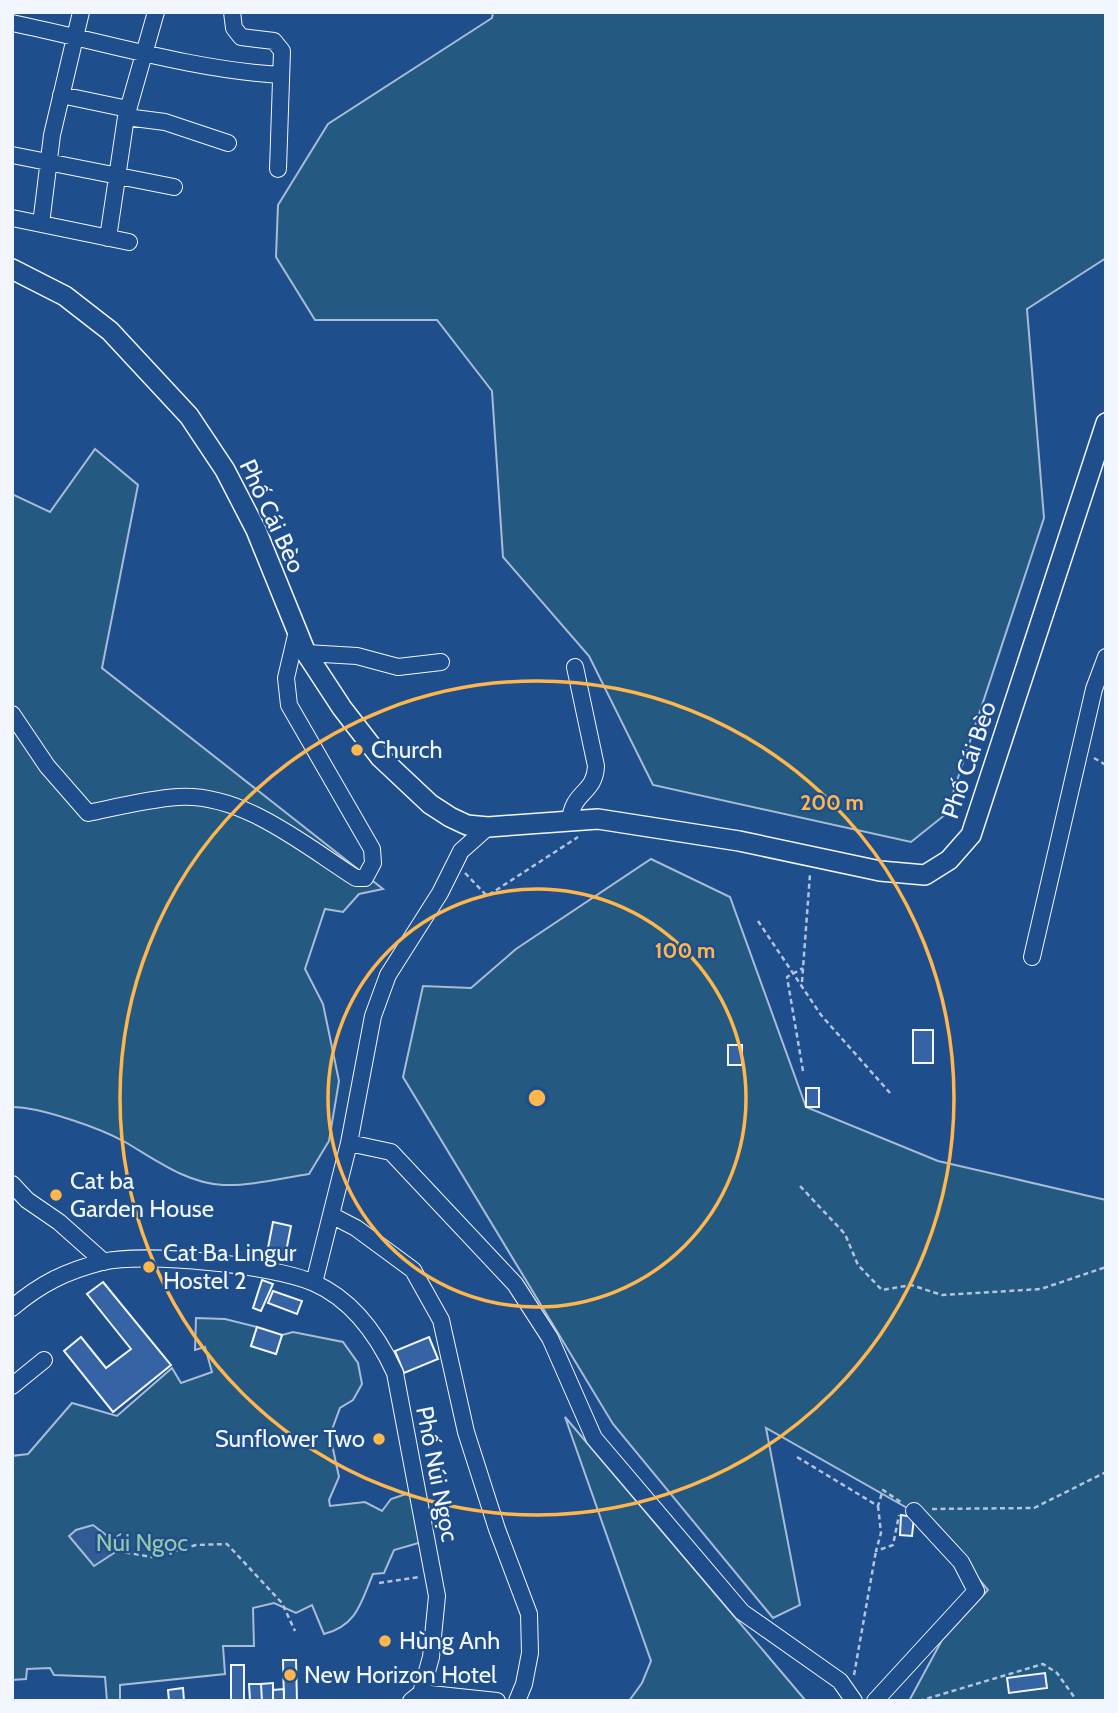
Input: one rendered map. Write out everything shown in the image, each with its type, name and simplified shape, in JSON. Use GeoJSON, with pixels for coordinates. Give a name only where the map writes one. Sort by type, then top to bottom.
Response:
{"type":"FeatureCollection","features":[{"type":"Feature","properties":{"kind":"main road","name":"Phố Cái Bèo"},"geometry":{"type":"LineString","coordinates":[[12,269],[65,296],[110,331],[189,416],[225,470],[256,530],[306,653],[342,708],[380,757],[430,804],[467,825],[488,827],[598,819],[739,841],[880,871],[925,875],[949,860],[971,835],[1106,423]]}},
{"type":"Feature","properties":{"kind":"street"},"geometry":{"type":"LineString","coordinates":[[41,224],[48,162],[81,12]]}},
{"type":"Feature","properties":{"kind":"street"},"geometry":{"type":"LineString","coordinates":[[108,238],[127,113],[156,12]]}},
{"type":"Feature","properties":{"kind":"street"},"geometry":{"type":"LineString","coordinates":[[232,12],[234,28],[241,37],[275,41],[282,51],[278,169]]}},
{"type":"Feature","properties":{"kind":"street"},"geometry":{"type":"LineString","coordinates":[[12,23],[144,53],[281,75]]}},
{"type":"Feature","properties":{"kind":"street"},"geometry":{"type":"LineString","coordinates":[[61,95],[165,122],[228,143]]}},
{"type":"Feature","properties":{"kind":"street"},"geometry":{"type":"LineString","coordinates":[[12,155],[174,187]]}},
{"type":"Feature","properties":{"kind":"street"},"geometry":{"type":"LineString","coordinates":[[12,218],[129,242]]}},
{"type":"Feature","properties":{"kind":"street"},"geometry":{"type":"LineString","coordinates":[[12,714],[47,765],[88,813],[180,797],[231,804],[356,878],[365,878],[373,863],[372,849],[289,705],[287,667],[297,632]]}},
{"type":"Feature","properties":{"kind":"street"},"geometry":{"type":"LineString","coordinates":[[306,653],[357,656],[398,667],[441,663]]}},
{"type":"Feature","properties":{"kind":"street"},"geometry":{"type":"LineString","coordinates":[[1032,957],[1094,689],[1106,657]]}},
{"type":"Feature","properties":{"kind":"street"},"geometry":{"type":"LineString","coordinates":[[570,821],[572,804],[594,780],[596,766],[575,667]]}},
{"type":"Feature","properties":{"kind":"street"},"geometry":{"type":"LineString","coordinates":[[450,817],[458,856]]}},
{"type":"Feature","properties":{"kind":"street"},"geometry":{"type":"LineString","coordinates":[[314,1283],[349,1143],[373,1017],[388,975],[458,856],[488,827]]}},
{"type":"Feature","properties":{"kind":"street"},"geometry":{"type":"LineString","coordinates":[[349,1143],[391,1152],[515,1284],[550,1338],[594,1438],[742,1612],[840,1681],[852,1697]]}},
{"type":"Feature","properties":{"kind":"street"},"geometry":{"type":"LineString","coordinates":[[12,1184],[27,1200],[59,1222],[104,1262]]}},
{"type":"Feature","properties":{"kind":"street"},"geometry":{"type":"LineString","coordinates":[[331,1216],[356,1228],[412,1270],[441,1320],[466,1432],[497,1529],[529,1614],[530,1653],[524,1684],[517,1701]]}},
{"type":"Feature","properties":{"kind":"street","name":"Phố Núi Ngọc"},"geometry":{"type":"LineString","coordinates":[[12,1308],[40,1284],[104,1262],[187,1259],[257,1269],[314,1283],[345,1303],[383,1346],[395,1373],[437,1596],[431,1657],[416,1697]]}},
{"type":"Feature","properties":{"kind":"street"},"geometry":{"type":"LineString","coordinates":[[12,1386],[44,1360]]}},
{"type":"Feature","properties":{"kind":"street"},"geometry":{"type":"LineString","coordinates":[[875,1701],[976,1591],[961,1562],[914,1511]]}},
{"type":"Feature","properties":{"kind":"street"},"geometry":{"type":"LineString","coordinates":[[416,1697],[497,1701]]}},
{"type":"Feature","properties":{"kind":"path"},"geometry":{"type":"LineString","coordinates":[[458,856],[487,896],[575,840],[598,819]]}},
{"type":"Feature","properties":{"kind":"path"},"geometry":{"type":"LineString","coordinates":[[802,984],[811,857]]}},
{"type":"Feature","properties":{"kind":"path"},"geometry":{"type":"LineString","coordinates":[[758,921],[790,973],[802,984],[821,1015],[890,1093]]}},
{"type":"Feature","properties":{"kind":"path"},"geometry":{"type":"LineString","coordinates":[[803,968],[790,973],[787,981],[803,1071]]}},
{"type":"Feature","properties":{"kind":"path"},"geometry":{"type":"LineString","coordinates":[[800,1186],[845,1234],[858,1265],[882,1290],[912,1285],[942,1295],[1041,1289],[1106,1267]]}},
{"type":"Feature","properties":{"kind":"path"},"geometry":{"type":"LineString","coordinates":[[797,1457],[878,1506]]}},
{"type":"Feature","properties":{"kind":"path"},"geometry":{"type":"LineString","coordinates":[[877,1550],[893,1545],[900,1513],[1034,1508],[1106,1472]]}},
{"type":"Feature","properties":{"kind":"path"},"geometry":{"type":"LineString","coordinates":[[852,1697],[881,1534],[878,1506],[883,1490],[914,1511]]}},
{"type":"Feature","properties":{"kind":"path"},"geometry":{"type":"LineString","coordinates":[[117,1551],[152,1557],[196,1545],[227,1544],[282,1603],[295,1631]]}},
{"type":"Feature","properties":{"kind":"path"},"geometry":{"type":"LineString","coordinates":[[379,1583],[433,1575]]}},
{"type":"Feature","properties":{"kind":"path"},"geometry":{"type":"LineString","coordinates":[[919,1701],[1043,1664],[1057,1673],[1077,1701]]}},
{"type":"Feature","properties":{"kind":"green space"},"geometry":{"type":"Polygon","coordinates":[[[493,12],[1106,12],[1106,258],[1027,309],[1044,518],[946,814],[911,842],[653,785],[589,656],[503,557],[492,391],[437,320],[315,320],[276,257],[278,205],[328,124],[492,18],[493,12]]]}},
{"type":"Feature","properties":{"kind":"green space"},"geometry":{"type":"Polygon","coordinates":[[[95,449],[138,485],[102,668],[383,889],[359,894],[343,912],[325,909],[305,969],[323,1004],[339,1081],[329,1141],[309,1174],[244,1184],[209,1183],[184,1175],[114,1136],[86,1125],[53,1114],[12,1107],[12,494],[50,512],[95,449]]]}},
{"type":"Feature","properties":{"kind":"green space"},"geometry":{"type":"Polygon","coordinates":[[[651,859],[730,897],[806,1107],[938,1161],[1106,1200],[1106,1701],[909,1701],[942,1640],[988,1590],[930,1521],[766,1428],[800,1605],[773,1618],[613,1424],[403,1077],[423,986],[471,988],[516,949],[651,859]]]}},
{"type":"Feature","properties":{"kind":"green space","name":"Núi Ngọc"},"geometry":{"type":"Polygon","coordinates":[[[196,1318],[225,1319],[257,1327],[251,1346],[276,1354],[282,1335],[293,1332],[343,1342],[358,1363],[362,1384],[353,1400],[340,1408],[330,1435],[339,1477],[329,1500],[330,1506],[365,1502],[382,1511],[391,1499],[409,1493],[415,1504],[422,1542],[394,1550],[384,1573],[373,1574],[351,1619],[335,1630],[324,1634],[312,1605],[296,1613],[274,1603],[253,1608],[254,1646],[223,1646],[225,1674],[120,1685],[120,1701],[107,1701],[105,1677],[54,1675],[50,1668],[27,1669],[26,1679],[12,1680],[12,1456],[28,1454],[72,1403],[117,1416],[172,1368],[181,1383],[212,1372],[205,1347],[195,1350],[196,1318]]]}},
{"type":"Feature","properties":{"kind":"green space"},"geometry":{"type":"Polygon","coordinates":[[[565,1417],[806,1701],[629,1701],[642,1683],[651,1661],[565,1417]]]}},
{"type":"Feature","properties":{"kind":"shaded area"},"geometry":{"type":"Polygon","coordinates":[[[93,1525],[106,1535],[117,1551],[94,1566],[69,1536],[76,1530],[93,1525]]]}},
{"type":"Feature","properties":{"kind":"building"},"geometry":{"type":"Polygon","coordinates":[[[913,1030],[933,1030],[933,1063],[913,1063],[913,1030]]]}},
{"type":"Feature","properties":{"kind":"building"},"geometry":{"type":"Polygon","coordinates":[[[728,1045],[742,1045],[742,1065],[728,1065],[728,1045]]]}},
{"type":"Feature","properties":{"kind":"building"},"geometry":{"type":"Polygon","coordinates":[[[806,1088],[819,1088],[819,1107],[806,1107],[806,1088]]]}},
{"type":"Feature","properties":{"kind":"building"},"geometry":{"type":"Polygon","coordinates":[[[273,1222],[291,1226],[285,1257],[267,1253],[273,1222]]]}},
{"type":"Feature","properties":{"kind":"building"},"geometry":{"type":"Polygon","coordinates":[[[262,1280],[273,1284],[261,1311],[253,1308],[262,1280]]]}},
{"type":"Feature","properties":{"kind":"building"},"geometry":{"type":"Polygon","coordinates":[[[103,1282],[171,1365],[113,1412],[64,1351],[81,1337],[106,1368],[131,1349],[87,1294],[103,1282]]]}},
{"type":"Feature","properties":{"kind":"building"},"geometry":{"type":"Polygon","coordinates":[[[273,1291],[302,1301],[297,1314],[268,1303],[273,1291]]]}},
{"type":"Feature","properties":{"kind":"building"},"geometry":{"type":"Polygon","coordinates":[[[257,1327],[282,1335],[276,1354],[251,1346],[257,1327]]]}},
{"type":"Feature","properties":{"kind":"building"},"geometry":{"type":"Polygon","coordinates":[[[429,1337],[438,1359],[404,1373],[395,1351],[429,1337]]]}},
{"type":"Feature","properties":{"kind":"building"},"geometry":{"type":"Polygon","coordinates":[[[901,1515],[914,1517],[912,1536],[900,1535],[901,1515]]]}},
{"type":"Feature","properties":{"kind":"building","name":"New Horizon Hotel"},"geometry":{"type":"Polygon","coordinates":[[[283,1660],[296,1660],[297,1701],[284,1701],[283,1660]]]}},
{"type":"Feature","properties":{"kind":"building"},"geometry":{"type":"Polygon","coordinates":[[[231,1665],[244,1665],[244,1701],[231,1701],[231,1665]]]}},
{"type":"Feature","properties":{"kind":"building"},"geometry":{"type":"Polygon","coordinates":[[[1045,1673],[1047,1688],[1009,1693],[1007,1678],[1045,1673]]]}},
{"type":"Feature","properties":{"kind":"building"},"geometry":{"type":"Polygon","coordinates":[[[273,1683],[273,1701],[262,1701],[261,1684],[273,1683]]]}},
{"type":"Feature","properties":{"kind":"building"},"geometry":{"type":"Polygon","coordinates":[[[249,1684],[261,1684],[262,1701],[250,1701],[249,1684]]]}},
{"type":"Feature","properties":{"kind":"building"},"geometry":{"type":"Polygon","coordinates":[[[183,1688],[184,1701],[169,1701],[168,1690],[183,1688]]]}},
{"type":"Feature","properties":{"kind":"building"},"geometry":{"type":"Polygon","coordinates":[[[284,1689],[284,1701],[273,1701],[273,1690],[284,1689]]]}},
{"type":"Feature","properties":{"kind":"place","name":"Church"},"geometry":{"type":"Point","coordinates":[357,750]}},
{"type":"Feature","properties":{"kind":"place","name":"Cat ba Garden House"},"geometry":{"type":"Point","coordinates":[56,1195]}},
{"type":"Feature","properties":{"kind":"place","name":"Cat Ba Lingur Hostel 2"},"geometry":{"type":"Point","coordinates":[149,1267]}},
{"type":"Feature","properties":{"kind":"place","name":"Sunflower Two"},"geometry":{"type":"Point","coordinates":[379,1439]}},
{"type":"Feature","properties":{"kind":"place","name":"Hùng Anh"},"geometry":{"type":"Point","coordinates":[385,1641]}},
{"type":"Feature","properties":{"kind":"place","name":"New Horizon Hotel"},"geometry":{"type":"Point","coordinates":[290,1675]}}]}
